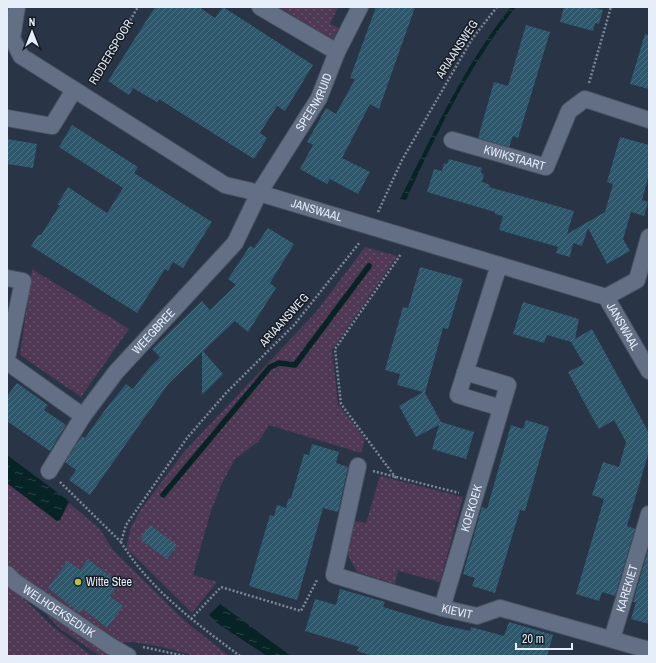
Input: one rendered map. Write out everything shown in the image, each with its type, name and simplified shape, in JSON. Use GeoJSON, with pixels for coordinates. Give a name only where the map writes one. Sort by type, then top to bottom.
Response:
{"type":"FeatureCollection","features":[{"type":"Feature","properties":{"kind":"street","name":"JANSWAAL"},"geometry":{"type":"LineString","coordinates":[[17,7],[12,38],[21,56],[225,185],[259,193],[606,297],[649,371]]}},
{"type":"Feature","properties":{"kind":"street"},"geometry":{"type":"LineString","coordinates":[[260,7],[337,52]]}},
{"type":"Feature","properties":{"kind":"street","name":"SPEENKRUID"},"geometry":{"type":"LineString","coordinates":[[259,193],[319,98],[337,52],[360,7]]}},
{"type":"Feature","properties":{"kind":"street"},"geometry":{"type":"LineString","coordinates":[[7,118],[52,126],[79,93]]}},
{"type":"Feature","properties":{"kind":"street"},"geometry":{"type":"LineString","coordinates":[[585,99],[649,120]]}},
{"type":"Feature","properties":{"kind":"street","name":"KWIKSTAART"},"geometry":{"type":"LineString","coordinates":[[452,140],[546,167],[569,111],[585,99]]}},
{"type":"Feature","properties":{"kind":"street","name":"WEEGBREE"},"geometry":{"type":"LineString","coordinates":[[49,471],[83,416],[116,372],[235,244],[259,193]]}},
{"type":"Feature","properties":{"kind":"street"},"geometry":{"type":"LineString","coordinates":[[606,297],[637,280],[649,237]]}},
{"type":"Feature","properties":{"kind":"street"},"geometry":{"type":"LineString","coordinates":[[499,265],[458,395],[501,408]]}},
{"type":"Feature","properties":{"kind":"street"},"geometry":{"type":"LineString","coordinates":[[7,278],[23,281],[7,358]]}},
{"type":"Feature","properties":{"kind":"street"},"geometry":{"type":"LineString","coordinates":[[7,362],[83,416]]}},
{"type":"Feature","properties":{"kind":"street","name":"KOEKOEK"},"geometry":{"type":"LineString","coordinates":[[442,608],[508,384],[465,372]]}},
{"type":"Feature","properties":{"kind":"street"},"geometry":{"type":"LineString","coordinates":[[334,575],[358,466]]}},
{"type":"Feature","properties":{"kind":"street","name":"KAREKIET"},"geometry":{"type":"LineString","coordinates":[[612,639],[649,514]]}},
{"type":"Feature","properties":{"kind":"street","name":"WELHOEKSEDIJK"},"geometry":{"type":"LineString","coordinates":[[7,574],[15,582],[112,647],[128,656]]}},
{"type":"Feature","properties":{"kind":"street","name":"KIEVIT"},"geometry":{"type":"LineString","coordinates":[[334,575],[442,608],[477,616],[500,608],[649,650]]}},
{"type":"Feature","properties":{"kind":"path","name":"RIDDERSPOOR"},"geometry":{"type":"LineString","coordinates":[[79,93],[138,7]]}},
{"type":"Feature","properties":{"kind":"path","name":"ARIAANSWEG"},"geometry":{"type":"LineString","coordinates":[[121,542],[126,525],[187,438],[226,393],[294,325],[353,252],[371,226],[402,160],[452,73],[472,39],[497,7]]}},
{"type":"Feature","properties":{"kind":"path"},"geometry":{"type":"LineString","coordinates":[[585,99],[611,7]]}},
{"type":"Feature","properties":{"kind":"path"},"geometry":{"type":"LineString","coordinates":[[396,478],[341,404],[335,349],[400,254],[413,239]]}},
{"type":"Feature","properties":{"kind":"path"},"geometry":{"type":"LineString","coordinates":[[358,466],[396,478],[475,497]]}},
{"type":"Feature","properties":{"kind":"path"},"geometry":{"type":"LineString","coordinates":[[49,471],[121,542],[152,581],[191,619],[240,656]]}},
{"type":"Feature","properties":{"kind":"path"},"geometry":{"type":"LineString","coordinates":[[191,619],[221,587],[301,611],[317,580],[334,575]]}},
{"type":"Feature","properties":{"kind":"path"},"geometry":{"type":"LineString","coordinates":[[112,647],[138,646],[186,656]]}},
{"type":"Feature","properties":{"kind":"shaded area"},"geometry":{"type":"Polygon","coordinates":[[[279,7],[338,7],[330,24],[339,28],[333,39],[279,7]]]}},
{"type":"Feature","properties":{"kind":"shaded area"},"geometry":{"type":"Polygon","coordinates":[[[365,247],[397,256],[332,350],[338,404],[365,439],[361,453],[269,425],[259,441],[235,459],[221,485],[210,514],[193,575],[217,582],[192,613],[126,548],[131,527],[142,508],[184,452],[316,312],[365,247]]]}},
{"type":"Feature","properties":{"kind":"shaded area"},"geometry":{"type":"Polygon","coordinates":[[[32,269],[129,329],[81,397],[20,355],[32,269]]]}},
{"type":"Feature","properties":{"kind":"shaded area"},"geometry":{"type":"Polygon","coordinates":[[[380,476],[463,497],[440,582],[398,571],[395,584],[357,572],[343,546],[351,520],[366,523],[380,476]]]}},
{"type":"Feature","properties":{"kind":"shaded area"},"geometry":{"type":"Polygon","coordinates":[[[7,483],[57,521],[60,520],[69,503],[100,529],[112,549],[185,621],[229,656],[195,656],[158,646],[132,642],[117,643],[107,640],[73,611],[7,566],[7,483]]]}},
{"type":"Feature","properties":{"kind":"shaded area"},"geometry":{"type":"Polygon","coordinates":[[[7,582],[52,626],[92,656],[7,656],[7,582]]]}},
{"type":"Feature","properties":{"kind":"shaded area"},"geometry":{"type":"Polygon","coordinates":[[[46,614],[115,656],[100,656],[59,628],[46,614]]]}},
{"type":"Feature","properties":{"kind":"water"},"geometry":{"type":"Polygon","coordinates":[[[511,7],[516,7],[483,52],[455,100],[406,200],[400,199],[464,76],[494,29],[511,7]]]}},
{"type":"Feature","properties":{"kind":"water"},"geometry":{"type":"Polygon","coordinates":[[[7,455],[69,501],[60,520],[57,521],[7,483],[7,455]]]}},
{"type":"Feature","properties":{"kind":"water"},"geometry":{"type":"Polygon","coordinates":[[[220,604],[291,656],[267,656],[217,623],[209,615],[220,604]]]}},
{"type":"Feature","properties":{"kind":"building"},"geometry":{"type":"Polygon","coordinates":[[[155,7],[199,7],[215,18],[223,7],[313,65],[285,111],[277,106],[260,133],[267,138],[254,159],[159,99],[157,102],[133,88],[129,95],[108,81],[155,7]]]}},
{"type":"Feature","properties":{"kind":"building"},"geometry":{"type":"Polygon","coordinates":[[[376,7],[415,7],[379,109],[370,104],[342,158],[370,172],[358,194],[330,179],[327,184],[300,169],[313,145],[307,142],[326,108],[336,114],[355,79],[350,78],[376,7]]]}},
{"type":"Feature","properties":{"kind":"building"},"geometry":{"type":"Polygon","coordinates":[[[564,7],[592,7],[603,10],[599,24],[595,23],[593,31],[560,22],[564,7]]]}},
{"type":"Feature","properties":{"kind":"building"},"geometry":{"type":"Polygon","coordinates":[[[526,25],[550,32],[518,138],[513,136],[509,147],[478,138],[494,82],[508,86],[526,25]]]}},
{"type":"Feature","properties":{"kind":"building"},"geometry":{"type":"Polygon","coordinates":[[[645,34],[649,35],[649,89],[630,84],[645,34]]]}},
{"type":"Feature","properties":{"kind":"building"},"geometry":{"type":"Polygon","coordinates":[[[72,125],[138,167],[134,173],[212,222],[183,268],[173,262],[168,271],[165,269],[137,313],[31,246],[38,235],[41,235],[60,205],[57,205],[68,187],[107,213],[123,188],[59,147],[72,125]]]}},
{"type":"Feature","properties":{"kind":"building"},"geometry":{"type":"Polygon","coordinates":[[[620,137],[649,145],[649,174],[642,200],[648,202],[644,216],[631,212],[623,239],[630,251],[607,264],[588,228],[582,246],[573,243],[570,257],[556,253],[558,247],[499,230],[503,216],[495,214],[495,212],[427,192],[434,169],[442,171],[444,163],[447,164],[449,159],[482,168],[481,173],[484,174],[482,182],[490,185],[489,187],[574,211],[567,234],[605,212],[613,184],[607,182],[620,137]]]}},
{"type":"Feature","properties":{"kind":"building"},"geometry":{"type":"Polygon","coordinates":[[[7,139],[37,144],[33,168],[7,164],[7,139]]]}},
{"type":"Feature","properties":{"kind":"building"},"geometry":{"type":"Polygon","coordinates":[[[268,228],[294,244],[270,283],[276,288],[248,332],[235,321],[203,351],[223,374],[202,395],[202,352],[169,383],[90,495],[69,480],[76,470],[65,462],[82,436],[85,438],[126,384],[133,389],[160,357],[152,349],[202,301],[210,310],[236,285],[228,279],[250,246],[254,248],[268,228]]]}},
{"type":"Feature","properties":{"kind":"building"},"geometry":{"type":"Polygon","coordinates":[[[420,267],[463,279],[448,329],[443,328],[425,393],[441,422],[474,432],[466,459],[432,449],[439,425],[416,437],[399,406],[423,392],[397,385],[400,374],[385,370],[403,307],[408,308],[420,267]]]}},
{"type":"Feature","properties":{"kind":"building"},"geometry":{"type":"Polygon","coordinates":[[[523,302],[579,319],[575,339],[592,329],[649,433],[649,451],[627,526],[635,529],[615,596],[602,592],[599,601],[576,594],[604,499],[592,495],[603,462],[619,467],[626,442],[614,420],[599,429],[592,417],[568,372],[584,364],[571,342],[547,335],[544,343],[513,334],[523,302]]]}},
{"type":"Feature","properties":{"kind":"building"},"geometry":{"type":"Polygon","coordinates":[[[17,383],[48,405],[44,410],[66,425],[50,451],[7,421],[7,396],[17,383]]]}},
{"type":"Feature","properties":{"kind":"building"},"geometry":{"type":"Polygon","coordinates":[[[526,420],[549,427],[525,511],[520,510],[495,593],[472,586],[475,578],[463,574],[482,507],[487,509],[511,425],[523,429],[526,420]]]}},
{"type":"Feature","properties":{"kind":"building"},"geometry":{"type":"Polygon","coordinates":[[[312,444],[339,452],[336,463],[348,467],[338,512],[323,508],[297,600],[249,586],[270,515],[274,516],[277,505],[286,508],[288,499],[291,498],[304,454],[309,455],[312,444]]]}},
{"type":"Feature","properties":{"kind":"building"},"geometry":{"type":"Polygon","coordinates":[[[150,525],[177,545],[167,559],[140,539],[150,525]]]}},
{"type":"Feature","properties":{"kind":"building"},"geometry":{"type":"Polygon","coordinates":[[[649,547],[649,624],[631,619],[636,602],[633,602],[649,547]]]}},
{"type":"Feature","properties":{"kind":"building","name":"Witte Stee"},"geometry":{"type":"Polygon","coordinates":[[[88,559],[120,584],[110,596],[123,606],[107,628],[83,609],[80,613],[48,588],[68,561],[80,570],[88,559]]]}},
{"type":"Feature","properties":{"kind":"building"},"geometry":{"type":"Polygon","coordinates":[[[340,589],[385,602],[383,607],[443,625],[470,631],[471,627],[504,636],[509,622],[553,635],[547,656],[373,656],[357,651],[359,647],[305,631],[315,599],[336,605],[340,589]]]}},
{"type":"Feature","properties":{"kind":"waterway"},"geometry":{"type":"LineString","coordinates":[[163,495],[270,367],[279,363],[295,365],[369,266]]}},
{"type":"Feature","properties":{"kind":"place","name":"Witte Stee"},"geometry":{"type":"Point","coordinates":[78,582]}}]}
